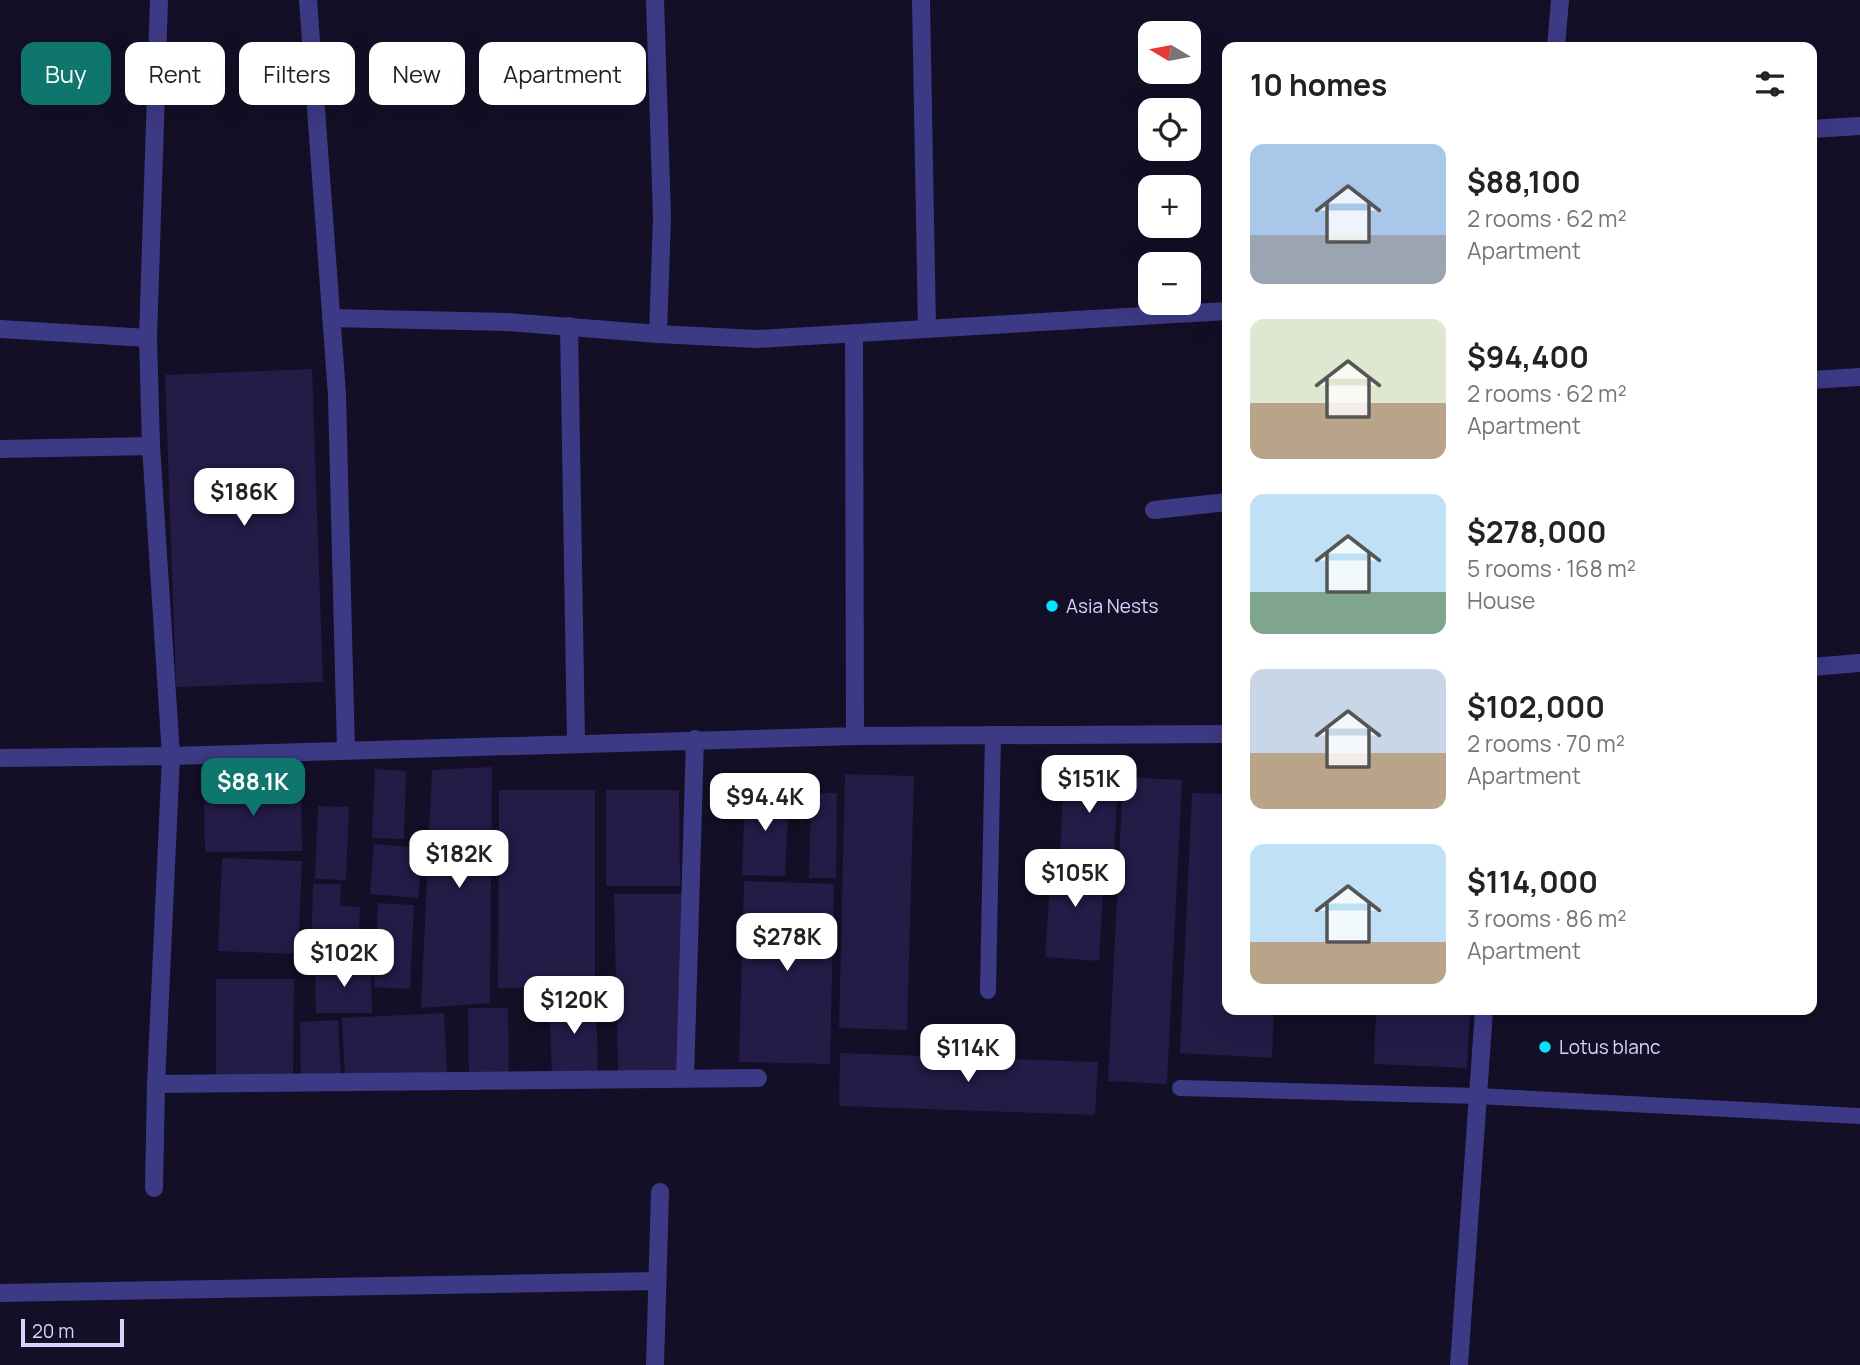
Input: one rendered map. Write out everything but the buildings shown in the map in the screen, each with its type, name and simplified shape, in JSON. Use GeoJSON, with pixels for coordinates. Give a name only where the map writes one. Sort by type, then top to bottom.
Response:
{"type":"FeatureCollection","features":[{"type":"Feature","properties":{"kind":"street"},"geometry":{"type":"LineString","coordinates":[[154,1188],[171,756],[151,446],[148,338],[159,0]]}},
{"type":"Feature","properties":{"kind":"street"},"geometry":{"type":"LineString","coordinates":[[308,0],[337,395],[346,751]]}},
{"type":"Feature","properties":{"kind":"street"},"geometry":{"type":"LineString","coordinates":[[655,0],[662,217],[657,334]]}},
{"type":"Feature","properties":{"kind":"street"},"geometry":{"type":"LineString","coordinates":[[921,0],[927,330]]}},
{"type":"Feature","properties":{"kind":"street"},"geometry":{"type":"LineString","coordinates":[[1556,42],[1560,0]]}},
{"type":"Feature","properties":{"kind":"street"},"geometry":{"type":"LineString","coordinates":[[1817,130],[1860,126]]}},
{"type":"Feature","properties":{"kind":"street"},"geometry":{"type":"LineString","coordinates":[[331,318],[507,322],[757,339],[1222,311]]}},
{"type":"Feature","properties":{"kind":"street"},"geometry":{"type":"LineString","coordinates":[[569,326],[576,743]]}},
{"type":"Feature","properties":{"kind":"street"},"geometry":{"type":"LineString","coordinates":[[0,329],[148,338]]}},
{"type":"Feature","properties":{"kind":"street"},"geometry":{"type":"LineString","coordinates":[[853,334],[855,736]]}},
{"type":"Feature","properties":{"kind":"street"},"geometry":{"type":"LineString","coordinates":[[1817,380],[1860,377]]}},
{"type":"Feature","properties":{"kind":"street"},"geometry":{"type":"LineString","coordinates":[[0,449],[151,446]]}},
{"type":"Feature","properties":{"kind":"street"},"geometry":{"type":"LineString","coordinates":[[1154,510],[1222,503]]}},
{"type":"Feature","properties":{"kind":"street"},"geometry":{"type":"LineString","coordinates":[[1817,667],[1860,663]]}},
{"type":"Feature","properties":{"kind":"street"},"geometry":{"type":"LineString","coordinates":[[0,758],[171,756],[695,739],[993,734],[1222,734]]}},
{"type":"Feature","properties":{"kind":"street"},"geometry":{"type":"LineString","coordinates":[[685,1079],[695,739]]}},
{"type":"Feature","properties":{"kind":"street"},"geometry":{"type":"LineString","coordinates":[[1459,1365],[1484,1015]]}},
{"type":"Feature","properties":{"kind":"street"},"geometry":{"type":"LineString","coordinates":[[156,1084],[758,1078]]}},
{"type":"Feature","properties":{"kind":"street"},"geometry":{"type":"LineString","coordinates":[[655,1365],[660,1192]]}},
{"type":"Feature","properties":{"kind":"street"},"geometry":{"type":"LineString","coordinates":[[0,1293],[657,1281]]}},
{"type":"Feature","properties":{"kind":"lane"},"geometry":{"type":"LineString","coordinates":[[988,991],[993,734]]}},
{"type":"Feature","properties":{"kind":"lane"},"geometry":{"type":"LineString","coordinates":[[1181,1088],[1478,1096],[1860,1116]]}},
{"type":"Feature","properties":{"kind":"place","name":"Asia Nests"},"geometry":{"type":"Point","coordinates":[1052,606]}},
{"type":"Feature","properties":{"kind":"place","name":"Lotus blanc"},"geometry":{"type":"Point","coordinates":[1545,1047]}}]}
